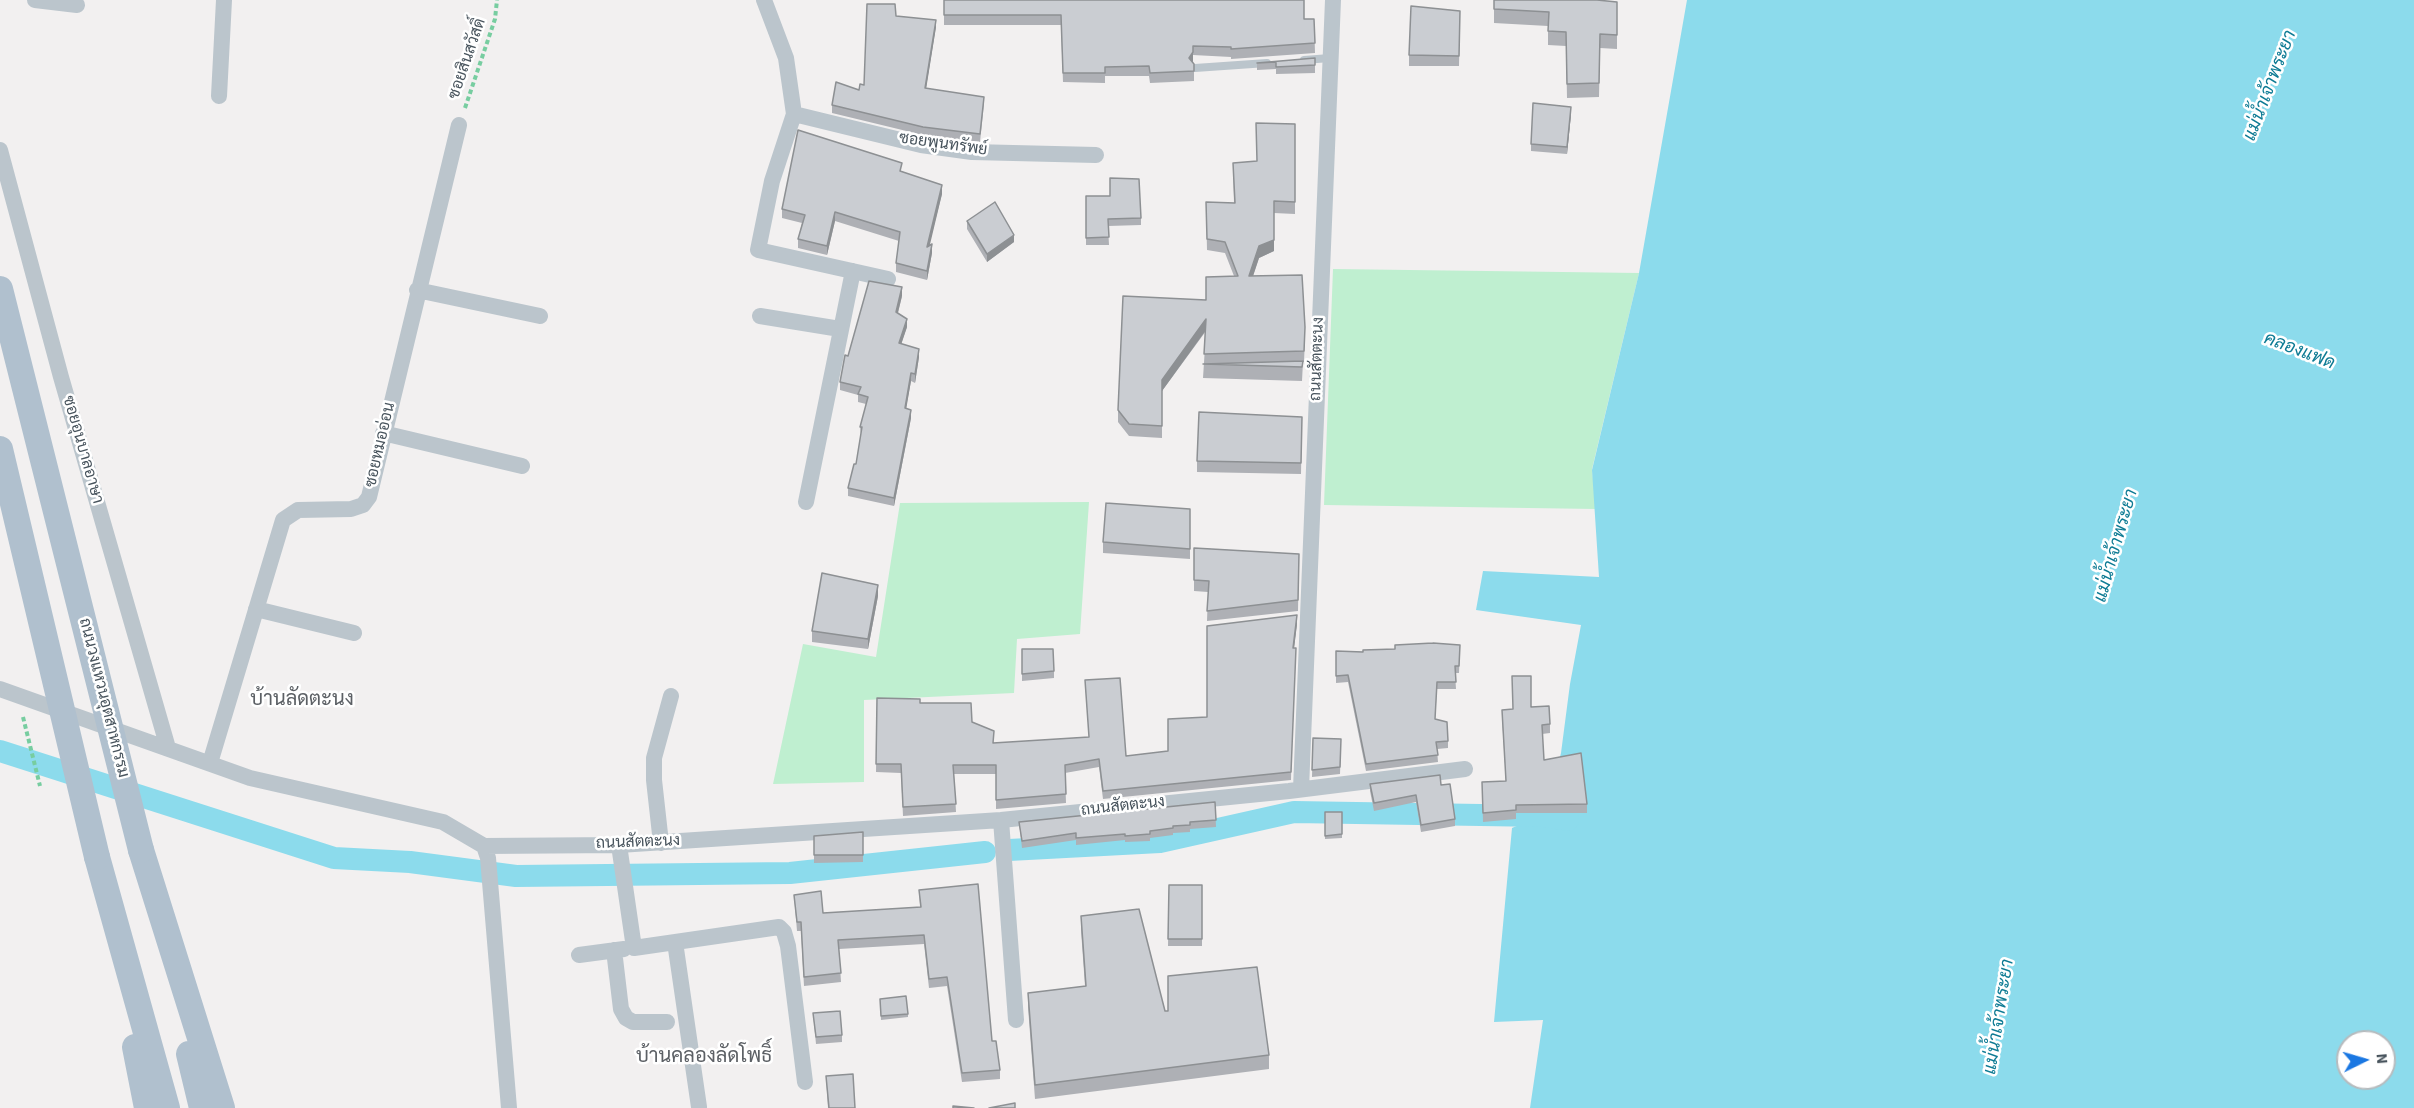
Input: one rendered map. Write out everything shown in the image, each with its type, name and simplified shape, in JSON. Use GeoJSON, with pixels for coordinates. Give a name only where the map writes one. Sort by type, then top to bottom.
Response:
{"type":"FeatureCollection","features":[{"type":"Feature","properties":{"kind":"main road","name":"ถนนวงแหวนอุตสาหกรรม"},"geometry":{"type":"LineString","coordinates":[[0,289],[141,850],[202,1108]]}},
{"type":"Feature","properties":{"kind":"main road"},"geometry":{"type":"LineString","coordinates":[[0,449],[97,857],[147,1108]]}},
{"type":"Feature","properties":{"kind":"main road"},"geometry":{"type":"LineString","coordinates":[[141,850],[222,1108]]}},
{"type":"Feature","properties":{"kind":"main road"},"geometry":{"type":"LineString","coordinates":[[97,857],[167,1108]]}},
{"type":"Feature","properties":{"kind":"street"},"geometry":{"type":"LineString","coordinates":[[35,0],[77,5]]}},
{"type":"Feature","properties":{"kind":"street"},"geometry":{"type":"LineString","coordinates":[[219,96],[224,0]]}},
{"type":"Feature","properties":{"kind":"street"},"geometry":{"type":"LineString","coordinates":[[764,0],[786,58],[794,114],[772,181],[758,250],[888,279]]}},
{"type":"Feature","properties":{"kind":"street","name":"ถนนสัตตะนง"},"geometry":{"type":"LineString","coordinates":[[1301,789],[1303,617],[1313,369],[1333,0]]}},
{"type":"Feature","properties":{"kind":"street","name":"ซอยพูนทรัพย์"},"geometry":{"type":"LineString","coordinates":[[794,114],[921,145],[972,152],[1096,155]]}},
{"type":"Feature","properties":{"kind":"street","name":"ซอยหมออ่อน"},"geometry":{"type":"LineString","coordinates":[[210,764],[283,520],[298,510],[351,509],[363,506],[369,497],[417,290],[459,125]]}},
{"type":"Feature","properties":{"kind":"street","name":"ซอยอุนบาลอาษา"},"geometry":{"type":"LineString","coordinates":[[0,150],[61,378],[168,748]]}},
{"type":"Feature","properties":{"kind":"street"},"geometry":{"type":"LineString","coordinates":[[806,502],[853,271]]}},
{"type":"Feature","properties":{"kind":"street"},"geometry":{"type":"LineString","coordinates":[[417,290],[540,316]]}},
{"type":"Feature","properties":{"kind":"street"},"geometry":{"type":"LineString","coordinates":[[760,316],[840,329]]}},
{"type":"Feature","properties":{"kind":"street"},"geometry":{"type":"LineString","coordinates":[[383,433],[522,466]]}},
{"type":"Feature","properties":{"kind":"street"},"geometry":{"type":"LineString","coordinates":[[256,609],[354,633]]}},
{"type":"Feature","properties":{"kind":"street"},"geometry":{"type":"LineString","coordinates":[[0,689],[250,778],[443,822],[486,852],[509,1108]]}},
{"type":"Feature","properties":{"kind":"street"},"geometry":{"type":"LineString","coordinates":[[661,843],[654,780],[654,758],[671,696]]}},
{"type":"Feature","properties":{"kind":"street","name":"ถนนสัตตะนง"},"geometry":{"type":"LineString","coordinates":[[486,852],[621,852],[661,843],[1001,820],[1301,789],[1465,769]]}},
{"type":"Feature","properties":{"kind":"street"},"geometry":{"type":"LineString","coordinates":[[1001,820],[1016,1020]]}},
{"type":"Feature","properties":{"kind":"street"},"geometry":{"type":"LineString","coordinates":[[621,852],[630,936],[634,948]]}},
{"type":"Feature","properties":{"kind":"street"},"geometry":{"type":"LineString","coordinates":[[579,955],[779,927],[784,932],[788,946],[805,1082]]}},
{"type":"Feature","properties":{"kind":"street"},"geometry":{"type":"LineString","coordinates":[[675,942],[699,1107]]}},
{"type":"Feature","properties":{"kind":"street"},"geometry":{"type":"LineString","coordinates":[[614,950],[621,1009],[626,1018],[633,1022],[668,1022]]}},
{"type":"Feature","properties":{"kind":"lane"},"geometry":{"type":"LineString","coordinates":[[1297,60],[1330,58]]}},
{"type":"Feature","properties":{"kind":"lane"},"geometry":{"type":"LineString","coordinates":[[1196,68],[1274,62]]}},
{"type":"Feature","properties":{"kind":"path","name":"ซอยสินสวัสดิ์"},"geometry":{"type":"LineString","coordinates":[[459,125],[495,19],[497,0]]}},
{"type":"Feature","properties":{"kind":"path"},"geometry":{"type":"LineString","coordinates":[[29,744],[40,786]]}},
{"type":"Feature","properties":{"kind":"green space"},"geometry":{"type":"Polygon","coordinates":[[[1333,269],[1639,273],[1592,469],[1596,509],[1324,505],[1333,269]]]}},
{"type":"Feature","properties":{"kind":"green space"},"geometry":{"type":"Polygon","coordinates":[[[1089,502],[1080,634],[1017,639],[1014,693],[864,700],[864,782],[773,784],[803,644],[876,657],[900,503],[1089,502]]]}},
{"type":"Feature","properties":{"kind":"water"},"geometry":{"type":"Polygon","coordinates":[[[1687,0],[2414,0],[2414,1108],[1530,1108],[1543,1020],[1494,1022],[1512,828],[1546,813],[1561,753],[1581,625],[1476,610],[1483,571],[1599,577],[1592,470],[1639,273],[1687,0]]]}},
{"type":"Feature","properties":{"kind":"building"},"geometry":{"type":"Polygon","coordinates":[[[944,0],[1304,0],[1304,19],[1314,19],[1315,43],[1231,49],[1231,47],[1193,46],[1193,52],[1189,58],[1194,64],[1194,71],[1150,73],[1149,66],[1105,67],[1105,73],[1063,73],[1061,15],[944,15],[944,0]]]}},
{"type":"Feature","properties":{"kind":"building"},"geometry":{"type":"Polygon","coordinates":[[[1494,0],[1617,2],[1617,35],[1600,34],[1599,83],[1567,84],[1566,32],[1548,31],[1549,12],[1494,9],[1494,0]]]}},
{"type":"Feature","properties":{"kind":"building"},"geometry":{"type":"Polygon","coordinates":[[[867,4],[895,4],[896,16],[936,20],[925,88],[984,97],[980,134],[923,127],[832,105],[836,82],[859,90],[860,84],[864,85],[867,4]]]}},
{"type":"Feature","properties":{"kind":"building"},"geometry":{"type":"Polygon","coordinates":[[[1411,6],[1460,11],[1459,56],[1409,55],[1411,6]]]}},
{"type":"Feature","properties":{"kind":"building"},"geometry":{"type":"Polygon","coordinates":[[[1315,58],[1315,65],[1276,67],[1276,62],[1257,63],[1315,58]]]}},
{"type":"Feature","properties":{"kind":"building"},"geometry":{"type":"Polygon","coordinates":[[[1533,103],[1571,107],[1567,147],[1531,144],[1533,103]]]}},
{"type":"Feature","properties":{"kind":"building"},"geometry":{"type":"Polygon","coordinates":[[[1256,123],[1295,124],[1295,202],[1274,201],[1274,240],[1259,246],[1249,276],[1302,275],[1304,351],[1204,354],[1206,319],[1162,380],[1162,426],[1129,424],[1118,410],[1123,296],[1206,300],[1206,277],[1238,276],[1225,242],[1207,239],[1206,202],[1235,203],[1233,163],[1257,161],[1256,123]]]}},
{"type":"Feature","properties":{"kind":"building"},"geometry":{"type":"Polygon","coordinates":[[[798,130],[902,163],[900,171],[942,185],[927,247],[932,244],[927,271],[896,263],[900,232],[835,212],[827,246],[798,239],[805,215],[782,209],[798,130]]]}},
{"type":"Feature","properties":{"kind":"building"},"geometry":{"type":"Polygon","coordinates":[[[1110,178],[1139,179],[1141,218],[1108,219],[1109,237],[1086,238],[1086,196],[1110,196],[1110,178]]]}},
{"type":"Feature","properties":{"kind":"building"},"geometry":{"type":"Polygon","coordinates":[[[995,202],[1014,235],[987,254],[967,221],[995,202]]]}},
{"type":"Feature","properties":{"kind":"building"},"geometry":{"type":"Polygon","coordinates":[[[869,281],[902,287],[896,312],[907,319],[899,343],[919,349],[915,374],[911,373],[905,408],[911,410],[894,498],[848,488],[854,464],[856,464],[862,427],[860,427],[868,397],[858,394],[861,387],[840,382],[845,355],[848,356],[869,281]]]}},
{"type":"Feature","properties":{"kind":"building"},"geometry":{"type":"Polygon","coordinates":[[[1303,361],[1302,367],[1203,364],[1303,361]]]}},
{"type":"Feature","properties":{"kind":"building"},"geometry":{"type":"Polygon","coordinates":[[[1199,412],[1302,417],[1301,463],[1197,461],[1199,412]]]}},
{"type":"Feature","properties":{"kind":"building"},"geometry":{"type":"Polygon","coordinates":[[[1106,503],[1190,509],[1190,549],[1103,542],[1106,503]]]}},
{"type":"Feature","properties":{"kind":"building"},"geometry":{"type":"Polygon","coordinates":[[[1194,548],[1299,554],[1298,600],[1207,611],[1209,581],[1194,580],[1194,548]]]}},
{"type":"Feature","properties":{"kind":"building"},"geometry":{"type":"Polygon","coordinates":[[[822,573],[878,585],[868,639],[812,631],[822,573]]]}},
{"type":"Feature","properties":{"kind":"building"},"geometry":{"type":"Polygon","coordinates":[[[1297,615],[1293,648],[1296,648],[1291,772],[1103,791],[1099,759],[1065,765],[1066,794],[996,800],[996,765],[953,765],[956,804],[903,807],[901,764],[876,764],[877,698],[920,699],[920,703],[971,703],[972,722],[994,731],[993,743],[1089,737],[1085,680],[1120,678],[1126,756],[1168,751],[1168,719],[1207,717],[1207,626],[1297,615]]]}},
{"type":"Feature","properties":{"kind":"building"},"geometry":{"type":"Polygon","coordinates":[[[1433,643],[1460,645],[1459,666],[1455,666],[1456,682],[1437,682],[1435,719],[1447,722],[1448,741],[1436,742],[1438,755],[1366,764],[1348,675],[1336,676],[1336,651],[1363,652],[1363,650],[1395,649],[1395,645],[1433,643]]]}},
{"type":"Feature","properties":{"kind":"building"},"geometry":{"type":"Polygon","coordinates":[[[1022,649],[1053,649],[1054,671],[1022,674],[1022,649]]]}},
{"type":"Feature","properties":{"kind":"building"},"geometry":{"type":"Polygon","coordinates":[[[1512,676],[1531,676],[1531,707],[1549,706],[1550,724],[1542,725],[1544,760],[1581,753],[1587,804],[1516,805],[1516,810],[1483,813],[1482,782],[1506,781],[1502,710],[1513,709],[1512,676]]]}},
{"type":"Feature","properties":{"kind":"building"},"geometry":{"type":"Polygon","coordinates":[[[1313,738],[1341,739],[1340,767],[1312,770],[1313,738]]]}},
{"type":"Feature","properties":{"kind":"building"},"geometry":{"type":"Polygon","coordinates":[[[1440,775],[1441,785],[1450,784],[1455,819],[1421,825],[1416,795],[1374,803],[1370,784],[1440,775]]]}},
{"type":"Feature","properties":{"kind":"building"},"geometry":{"type":"Polygon","coordinates":[[[1215,802],[1216,820],[1190,822],[1190,825],[1150,831],[1150,834],[1076,838],[1076,833],[1022,841],[1019,822],[1215,802]]]}},
{"type":"Feature","properties":{"kind":"building"},"geometry":{"type":"Polygon","coordinates":[[[1325,812],[1342,812],[1342,834],[1325,836],[1325,812]]]}},
{"type":"Feature","properties":{"kind":"building"},"geometry":{"type":"Polygon","coordinates":[[[863,832],[863,855],[814,855],[814,836],[863,832]]]}},
{"type":"Feature","properties":{"kind":"building"},"geometry":{"type":"Polygon","coordinates":[[[978,884],[992,1041],[996,1041],[1000,1070],[962,1073],[947,977],[929,979],[924,935],[838,940],[841,973],[804,977],[801,922],[797,922],[794,895],[821,891],[823,913],[921,907],[919,890],[978,884]]]}},
{"type":"Feature","properties":{"kind":"building"},"geometry":{"type":"Polygon","coordinates":[[[1169,885],[1202,885],[1202,939],[1168,939],[1169,885]]]}},
{"type":"Feature","properties":{"kind":"building"},"geometry":{"type":"Polygon","coordinates":[[[1139,909],[1165,1011],[1168,1011],[1168,976],[1257,967],[1269,1055],[1035,1085],[1028,993],[1086,986],[1081,916],[1139,909]]]}},
{"type":"Feature","properties":{"kind":"building"},"geometry":{"type":"Polygon","coordinates":[[[906,996],[908,1014],[881,1016],[880,999],[906,996]]]}},
{"type":"Feature","properties":{"kind":"building"},"geometry":{"type":"Polygon","coordinates":[[[840,1011],[842,1035],[816,1037],[813,1013],[840,1011]]]}},
{"type":"Feature","properties":{"kind":"building"},"geometry":{"type":"Polygon","coordinates":[[[853,1074],[855,1108],[829,1108],[826,1076],[853,1074]]]}},
{"type":"Feature","properties":{"kind":"building"},"geometry":{"type":"Polygon","coordinates":[[[1015,1103],[1015,1108],[989,1108],[1015,1103]]]}},
{"type":"Feature","properties":{"kind":"waterway"},"geometry":{"type":"LineString","coordinates":[[0,751],[334,858],[410,862],[516,876],[790,873],[985,852]]}},
{"type":"Feature","properties":{"kind":"waterway"},"geometry":{"type":"LineString","coordinates":[[1009,850],[1160,842],[1294,812],[1543,816],[1568,820]]}},
{"type":"Feature","properties":{"kind":"district","name":"บ้านลัดตะนง"},"geometry":{"type":"Point","coordinates":[302,701]}},
{"type":"Feature","properties":{"kind":"district","name":"บ้านคลองลัดโพธิ์"},"geometry":{"type":"Point","coordinates":[704,1058]}},
{"type":"Feature","properties":{"kind":"water label","name":"แม่น้ำเจ้าพระยา"},"geometry":{"type":"Point","coordinates":[2271,86]}},
{"type":"Feature","properties":{"kind":"water label","name":"คลองแฟด"},"geometry":{"type":"Point","coordinates":[2299,352]}},
{"type":"Feature","properties":{"kind":"water label","name":"แม่น้ำเจ้าพระยา"},"geometry":{"type":"Point","coordinates":[2117,546]}},
{"type":"Feature","properties":{"kind":"water label","name":"แม่น้ำเจ้าพระยา"},"geometry":{"type":"Point","coordinates":[2000,1017]}}]}
